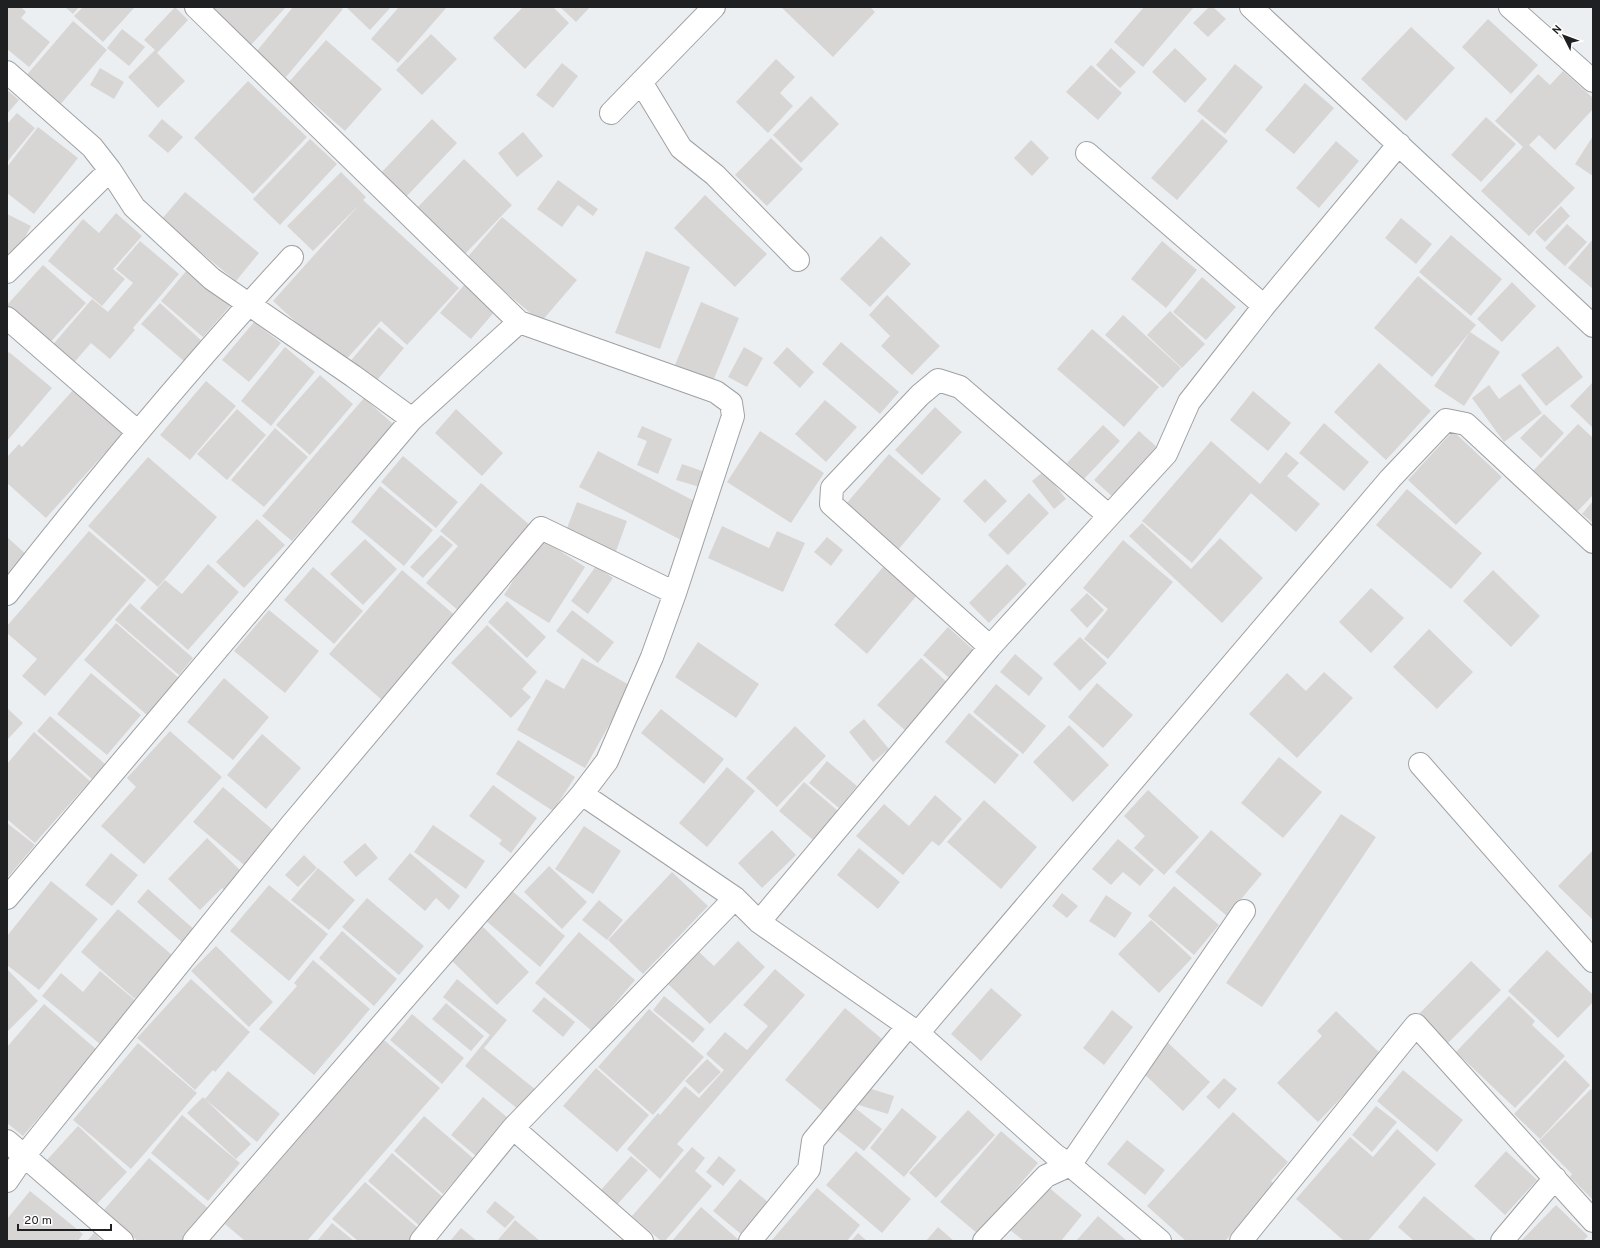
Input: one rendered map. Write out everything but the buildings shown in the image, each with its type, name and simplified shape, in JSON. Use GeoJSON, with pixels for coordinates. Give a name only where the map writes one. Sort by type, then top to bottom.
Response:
{"type":"FeatureCollection","features":[{"type":"Feature","properties":{"kind":"street"},"geometry":{"type":"LineString","coordinates":[[194,1241],[582,794],[606,761],[652,657],[675,593],[733,416],[731,403],[716,392],[519,322],[196,7]]}},
{"type":"Feature","properties":{"kind":"street"},"geometry":{"type":"LineString","coordinates":[[610,113],[714,7]]}},
{"type":"Feature","properties":{"kind":"street"},"geometry":{"type":"LineString","coordinates":[[1510,7],[1593,81]]}},
{"type":"Feature","properties":{"kind":"street"},"geometry":{"type":"LineString","coordinates":[[1259,10],[1593,326]]}},
{"type":"Feature","properties":{"kind":"street"},"geometry":{"type":"LineString","coordinates":[[7,72],[92,147],[110,170],[134,207],[212,279],[353,376],[412,419]]}},
{"type":"Feature","properties":{"kind":"street"},"geometry":{"type":"LineString","coordinates":[[641,82],[681,148],[715,175],[798,260]]}},
{"type":"Feature","properties":{"kind":"street"},"geometry":{"type":"LineString","coordinates":[[759,922],[990,647],[1166,454],[1189,402],[1264,306],[1399,144]]}},
{"type":"Feature","properties":{"kind":"street"},"geometry":{"type":"LineString","coordinates":[[1087,153],[1264,306]]}},
{"type":"Feature","properties":{"kind":"street"},"geometry":{"type":"LineString","coordinates":[[7,272],[110,170]]}},
{"type":"Feature","properties":{"kind":"street"},"geometry":{"type":"LineString","coordinates":[[7,594],[69,514],[138,432],[248,304],[292,257]]}},
{"type":"Feature","properties":{"kind":"street"},"geometry":{"type":"LineString","coordinates":[[7,318],[138,432]]}},
{"type":"Feature","properties":{"kind":"street"},"geometry":{"type":"LineString","coordinates":[[7,898],[412,419],[519,322]]}},
{"type":"Feature","properties":{"kind":"street"},"geometry":{"type":"LineString","coordinates":[[990,647],[831,504],[832,488],[920,395],[938,380],[960,387],[1109,516]]}},
{"type":"Feature","properties":{"kind":"street"},"geometry":{"type":"LineString","coordinates":[[750,1241],[809,1169],[813,1141],[913,1030],[1390,479],[1446,420],[1466,424],[1593,542]]}},
{"type":"Feature","properties":{"kind":"street"},"geometry":{"type":"LineString","coordinates":[[7,1181],[24,1156],[291,825],[541,528],[675,593]]}},
{"type":"Feature","properties":{"kind":"street"},"geometry":{"type":"LineString","coordinates":[[1420,764],[1593,961]]}},
{"type":"Feature","properties":{"kind":"street"},"geometry":{"type":"LineString","coordinates":[[582,794],[735,898],[759,922],[913,1030],[1063,1160],[1160,1241]]}},
{"type":"Feature","properties":{"kind":"street"},"geometry":{"type":"LineString","coordinates":[[421,1241],[513,1128],[735,898]]}},
{"type":"Feature","properties":{"kind":"street"},"geometry":{"type":"LineString","coordinates":[[983,1241],[1063,1160],[1244,911]]}},
{"type":"Feature","properties":{"kind":"street"},"geometry":{"type":"LineString","coordinates":[[1241,1241],[1416,1025],[1593,1221]]}},
{"type":"Feature","properties":{"kind":"street"},"geometry":{"type":"LineString","coordinates":[[513,1128],[642,1241]]}},
{"type":"Feature","properties":{"kind":"street"},"geometry":{"type":"LineString","coordinates":[[7,1141],[122,1241]]}},
{"type":"Feature","properties":{"kind":"street"},"geometry":{"type":"LineString","coordinates":[[1502,1241],[1555,1178]]}}]}
